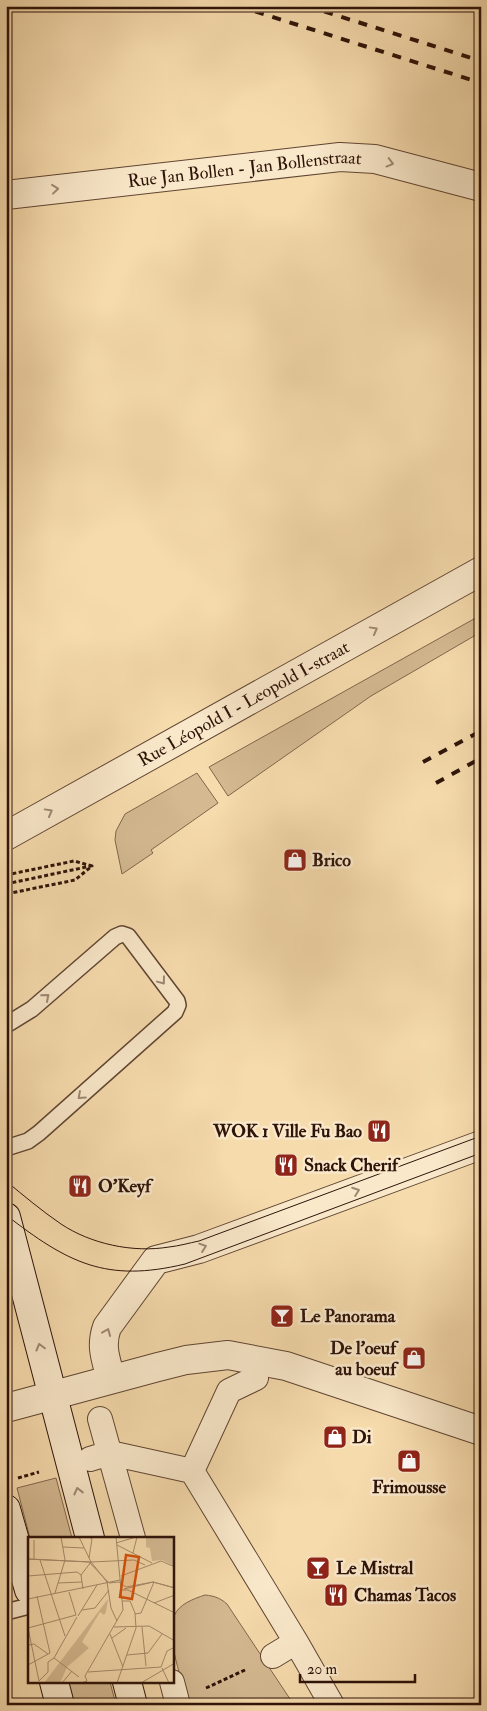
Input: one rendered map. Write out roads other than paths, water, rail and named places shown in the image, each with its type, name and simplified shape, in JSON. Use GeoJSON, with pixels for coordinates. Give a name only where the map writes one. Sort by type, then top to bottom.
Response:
{"type":"FeatureCollection","features":[{"type":"Feature","properties":{"kind":"street","name":"Rue Jan Bollen - Jan Bollenstraat"},"geometry":{"type":"LineString","coordinates":[[6,195],[340,157],[375,159],[481,187]]}},
{"type":"Feature","properties":{"kind":"street","name":"Rue Léopold I - Leopold I-straat"},"geometry":{"type":"LineString","coordinates":[[6,836],[481,571]]}},
{"type":"Feature","properties":{"kind":"street"},"geometry":{"type":"LineString","coordinates":[[111,1379],[103,1348],[103,1338],[107,1327],[156,1260],[200,1249],[481,1145]]}},
{"type":"Feature","properties":{"kind":"street"},"geometry":{"type":"LineString","coordinates":[[6,1217],[90,1537]]}},
{"type":"Feature","properties":{"kind":"street"},"geometry":{"type":"LineString","coordinates":[[6,1408],[186,1360],[228,1355],[286,1366],[481,1430]]}},
{"type":"Feature","properties":{"kind":"street"},"geometry":{"type":"LineString","coordinates":[[192,1471],[229,1391],[256,1378]]}},
{"type":"Feature","properties":{"kind":"street"},"geometry":{"type":"LineString","coordinates":[[100,1419],[100,1456],[133,1537]]}},
{"type":"Feature","properties":{"kind":"street"},"geometry":{"type":"LineString","coordinates":[[100,1456],[192,1471],[332,1705]]}},
{"type":"Feature","properties":{"kind":"street"},"geometry":{"type":"LineString","coordinates":[[6,1509],[28,1586]]}},
{"type":"Feature","properties":{"kind":"street"},"geometry":{"type":"LineString","coordinates":[[273,1656],[296,1642]]}},
{"type":"Feature","properties":{"kind":"street"},"geometry":{"type":"LineString","coordinates":[[55,1684],[60,1705]]}},
{"type":"Feature","properties":{"kind":"street"},"geometry":{"type":"LineString","coordinates":[[127,1684],[132,1705]]}},
{"type":"Feature","properties":{"kind":"street"},"geometry":{"type":"LineString","coordinates":[[173,1684],[178,1705]]}},
{"type":"Feature","properties":{"kind":"lane"},"geometry":{"type":"LineString","coordinates":[[6,1024],[32,1009],[116,936],[122,934],[128,936],[175,998],[178,1005],[174,1012],[39,1133],[28,1140],[6,1148]]}},
{"type":"Feature","properties":{"kind":"lane"},"geometry":{"type":"LineString","coordinates":[[6,1612],[28,1606]]}},
{"type":"Feature","properties":{"kind":"tram line"},"geometry":{"type":"LineString","coordinates":[[6,1181],[61,1224],[85,1237],[127,1248],[155,1249],[199,1241],[481,1136]]}},
{"type":"Feature","properties":{"kind":"tram line"},"geometry":{"type":"LineString","coordinates":[[6,1215],[49,1246],[89,1265],[110,1270],[157,1269],[185,1264],[481,1153]]}},
{"type":"Feature","properties":{"kind":"railway"},"geometry":{"type":"LineString","coordinates":[[238,6],[481,83]]}},
{"type":"Feature","properties":{"kind":"railway"},"geometry":{"type":"LineString","coordinates":[[307,6],[481,61]]}},
{"type":"Feature","properties":{"kind":"railway"},"geometry":{"type":"LineString","coordinates":[[423,762],[481,731]]}},
{"type":"Feature","properties":{"kind":"railway"},"geometry":{"type":"LineString","coordinates":[[436,783],[481,758]]}},
{"type":"Feature","properties":{"kind":"place","name":"Brico"},"geometry":{"type":"Point","coordinates":[295,860]}},
{"type":"Feature","properties":{"kind":"place","name":"WOK 1 Ville Fu Bao"},"geometry":{"type":"Point","coordinates":[379,1131]}},
{"type":"Feature","properties":{"kind":"place","name":"Snack Cherif"},"geometry":{"type":"Point","coordinates":[286,1165]}},
{"type":"Feature","properties":{"kind":"place","name":"O'Keyf"},"geometry":{"type":"Point","coordinates":[80,1186]}},
{"type":"Feature","properties":{"kind":"place","name":"Le Panorama"},"geometry":{"type":"Point","coordinates":[282,1316]}},
{"type":"Feature","properties":{"kind":"place","name":"De l'oeuf au boeuf"},"geometry":{"type":"Point","coordinates":[414,1358]}},
{"type":"Feature","properties":{"kind":"place","name":"Di"},"geometry":{"type":"Point","coordinates":[335,1437]}},
{"type":"Feature","properties":{"kind":"place","name":"Frimousse"},"geometry":{"type":"Point","coordinates":[409,1461]}},
{"type":"Feature","properties":{"kind":"place","name":"Le Mistral"},"geometry":{"type":"Point","coordinates":[318,1568]}},
{"type":"Feature","properties":{"kind":"place","name":"Chamas Tacos"},"geometry":{"type":"Point","coordinates":[336,1595]}}]}
